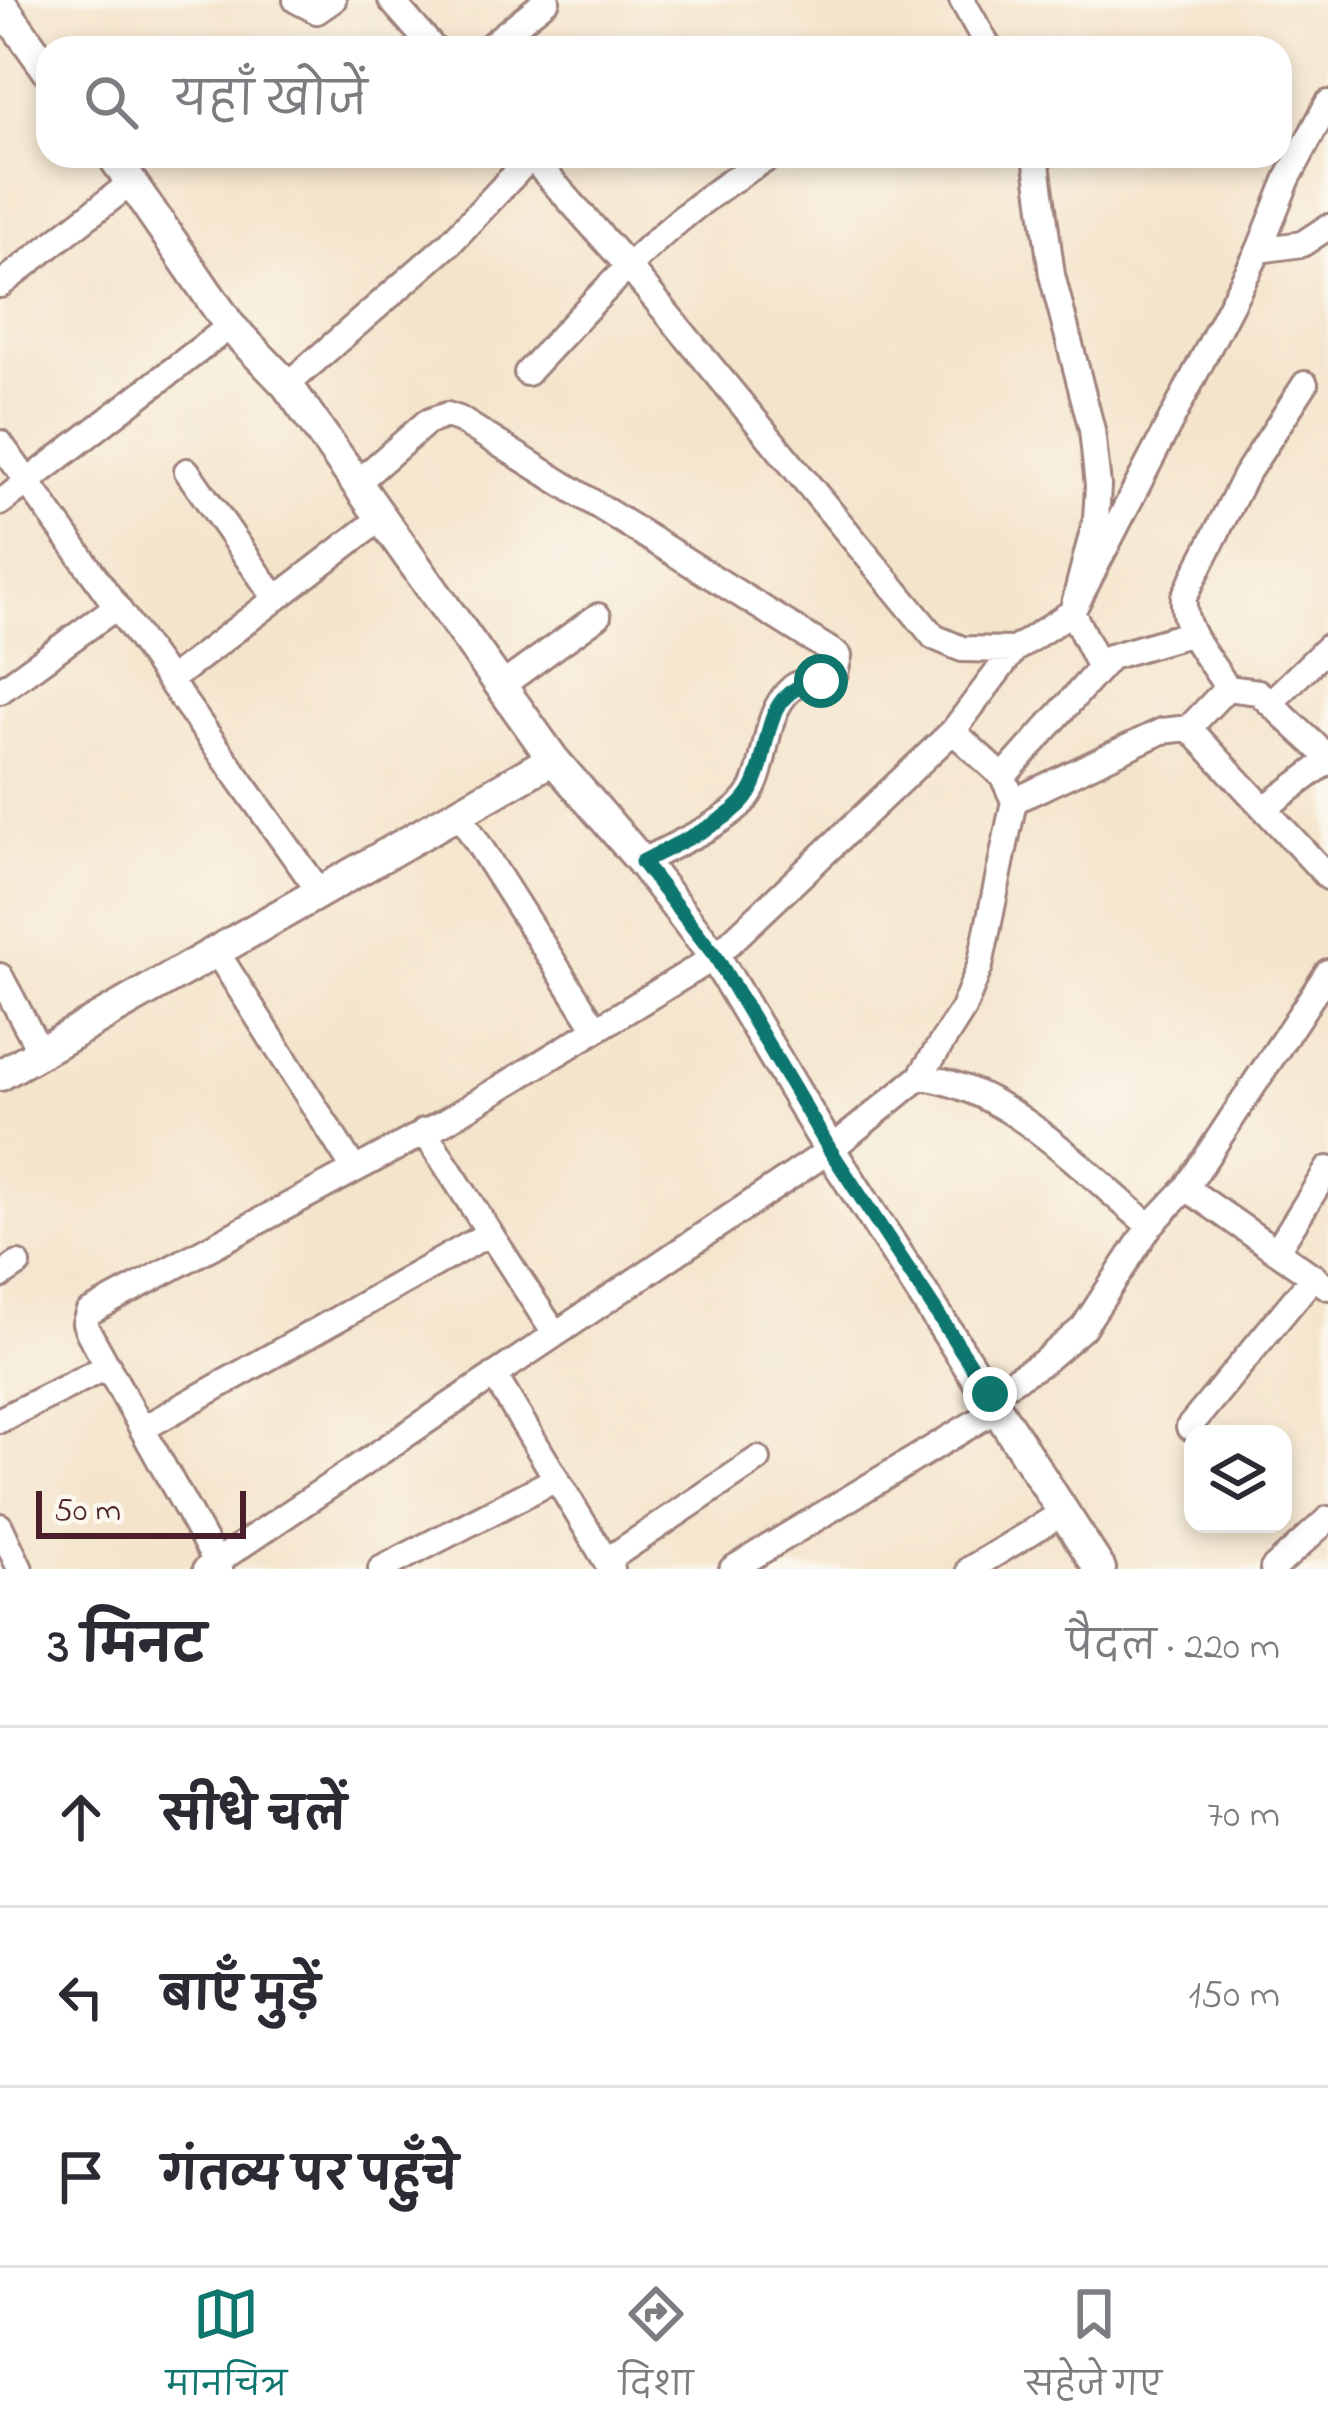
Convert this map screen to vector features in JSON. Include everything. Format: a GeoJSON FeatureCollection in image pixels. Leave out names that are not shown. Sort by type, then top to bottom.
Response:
{"type":"FeatureCollection","features":[{"type":"Feature","properties":{"kind":"street"},"geometry":{"type":"LineString","coordinates":[[296,0],[309,11],[317,11],[333,0]]}},
{"type":"Feature","properties":{"kind":"street"},"geometry":{"type":"LineString","coordinates":[[391,0],[422,36]]}},
{"type":"Feature","properties":{"kind":"street"},"geometry":{"type":"LineString","coordinates":[[502,36],[547,0]]}},
{"type":"Feature","properties":{"kind":"street"},"geometry":{"type":"LineString","coordinates":[[962,0],[982,36]]}},
{"type":"Feature","properties":{"kind":"street"},"geometry":{"type":"LineString","coordinates":[[0,3],[36,53]]}},
{"type":"Feature","properties":{"kind":"street"},"geometry":{"type":"LineString","coordinates":[[953,731],[1003,777],[1014,801],[976,979],[920,1077],[830,1150],[214,1567],[85,1323],[88,1313],[424,1131],[716,957],[953,731],[1014,650],[1072,612],[1259,250],[1288,178],[1328,104]]}},
{"type":"Feature","properties":{"kind":"street"},"geometry":{"type":"LineString","coordinates":[[122,168],[230,326],[287,385],[553,759],[716,957],[830,1150],[1100,1569]]}},
{"type":"Feature","properties":{"kind":"street"},"geometry":{"type":"LineString","coordinates":[[287,385],[450,243],[519,168]]}},
{"type":"Feature","properties":{"kind":"street"},"geometry":{"type":"LineString","coordinates":[[541,168],[627,265],[934,638],[962,649],[1014,650]]}},
{"type":"Feature","properties":{"kind":"street"},"geometry":{"type":"LineString","coordinates":[[527,373],[627,265],[679,220],[755,168]]}},
{"type":"Feature","properties":{"kind":"street"},"geometry":{"type":"LineString","coordinates":[[1038,168],[1057,301],[1092,430],[1096,519],[1072,612],[1099,666]]}},
{"type":"Feature","properties":{"kind":"street"},"geometry":{"type":"LineString","coordinates":[[0,285],[132,182]]}},
{"type":"Feature","properties":{"kind":"street"},"geometry":{"type":"LineString","coordinates":[[1259,250],[1302,244],[1328,227]]}},
{"type":"Feature","properties":{"kind":"street"},"geometry":{"type":"LineString","coordinates":[[0,503],[230,326]]}},
{"type":"Feature","properties":{"kind":"street"},"geometry":{"type":"LineString","coordinates":[[1227,688],[1192,633],[1184,615],[1184,597],[1245,476],[1305,384]]}},
{"type":"Feature","properties":{"kind":"street"},"geometry":{"type":"LineString","coordinates":[[357,483],[428,422],[447,415],[459,419],[838,656],[835,673],[796,685],[787,695],[769,729],[747,798],[642,862]]}},
{"type":"Feature","properties":{"kind":"street"},"geometry":{"type":"LineString","coordinates":[[0,443],[320,891]]}},
{"type":"Feature","properties":{"kind":"street"},"geometry":{"type":"LineString","coordinates":[[187,471],[276,598]]}},
{"type":"Feature","properties":{"kind":"street"},"geometry":{"type":"LineString","coordinates":[[170,681],[381,518]]}},
{"type":"Feature","properties":{"kind":"street"},"geometry":{"type":"LineString","coordinates":[[0,691],[116,607]]}},
{"type":"Feature","properties":{"kind":"street"},"geometry":{"type":"LineString","coordinates":[[501,686],[598,616]]}},
{"type":"Feature","properties":{"kind":"street"},"geometry":{"type":"LineString","coordinates":[[1003,777],[1099,666],[1123,653],[1192,633]]}},
{"type":"Feature","properties":{"kind":"street"},"geometry":{"type":"LineString","coordinates":[[1270,702],[1328,647]]}},
{"type":"Feature","properties":{"kind":"street"},"geometry":{"type":"LineString","coordinates":[[1227,688],[1251,690],[1270,702],[1328,759],[1265,808]]}},
{"type":"Feature","properties":{"kind":"street"},"geometry":{"type":"LineString","coordinates":[[1014,801],[1162,731],[1189,728],[1227,688]]}},
{"type":"Feature","properties":{"kind":"street"},"geometry":{"type":"LineString","coordinates":[[1189,728],[1328,877]]}},
{"type":"Feature","properties":{"kind":"street"},"geometry":{"type":"LineString","coordinates":[[0,1075],[553,759]]}},
{"type":"Feature","properties":{"kind":"street"},"geometry":{"type":"LineString","coordinates":[[458,812],[596,1029]]}},
{"type":"Feature","properties":{"kind":"street"},"geometry":{"type":"LineString","coordinates":[[216,951],[354,1169]]}},
{"type":"Feature","properties":{"kind":"street"},"geometry":{"type":"LineString","coordinates":[[732,1569],[995,1401],[1083,1328],[1150,1226],[1186,1188],[1328,972]]}},
{"type":"Feature","properties":{"kind":"street"},"geometry":{"type":"LineString","coordinates":[[0,976],[41,1053]]}},
{"type":"Feature","properties":{"kind":"street"},"geometry":{"type":"LineString","coordinates":[[920,1077],[951,1080],[997,1100],[1150,1226]]}},
{"type":"Feature","properties":{"kind":"street"},"geometry":{"type":"LineString","coordinates":[[424,1131],[555,1334]]}},
{"type":"Feature","properties":{"kind":"street"},"geometry":{"type":"LineString","coordinates":[[1277,1250],[1328,1169]]}},
{"type":"Feature","properties":{"kind":"street"},"geometry":{"type":"LineString","coordinates":[[1186,1188],[1321,1281],[1191,1425]]}},
{"type":"Feature","properties":{"kind":"street"},"geometry":{"type":"LineString","coordinates":[[142,1429],[490,1233]]}},
{"type":"Feature","properties":{"kind":"street"},"geometry":{"type":"LineString","coordinates":[[0,1420],[108,1366]]}},
{"type":"Feature","properties":{"kind":"street"},"geometry":{"type":"LineString","coordinates":[[494,1375],[608,1565],[758,1459]]}},
{"type":"Feature","properties":{"kind":"street"},"geometry":{"type":"LineString","coordinates":[[381,1569],[556,1479]]}},
{"type":"Feature","properties":{"kind":"street"},"geometry":{"type":"LineString","coordinates":[[970,1569],[1064,1512]]}},
{"type":"Feature","properties":{"kind":"street"},"geometry":{"type":"LineString","coordinates":[[1273,1569],[1328,1519]]}},
{"type":"Feature","properties":{"kind":"street"},"geometry":{"type":"LineString","coordinates":[[0,1526],[20,1569]]}},
{"type":"Feature","properties":{"kind":"route"},"geometry":{"type":"LineString","coordinates":[[821,681],[796,685],[787,695],[769,729],[747,798],[642,862],[716,957],[830,1150],[990,1394]]}}]}
